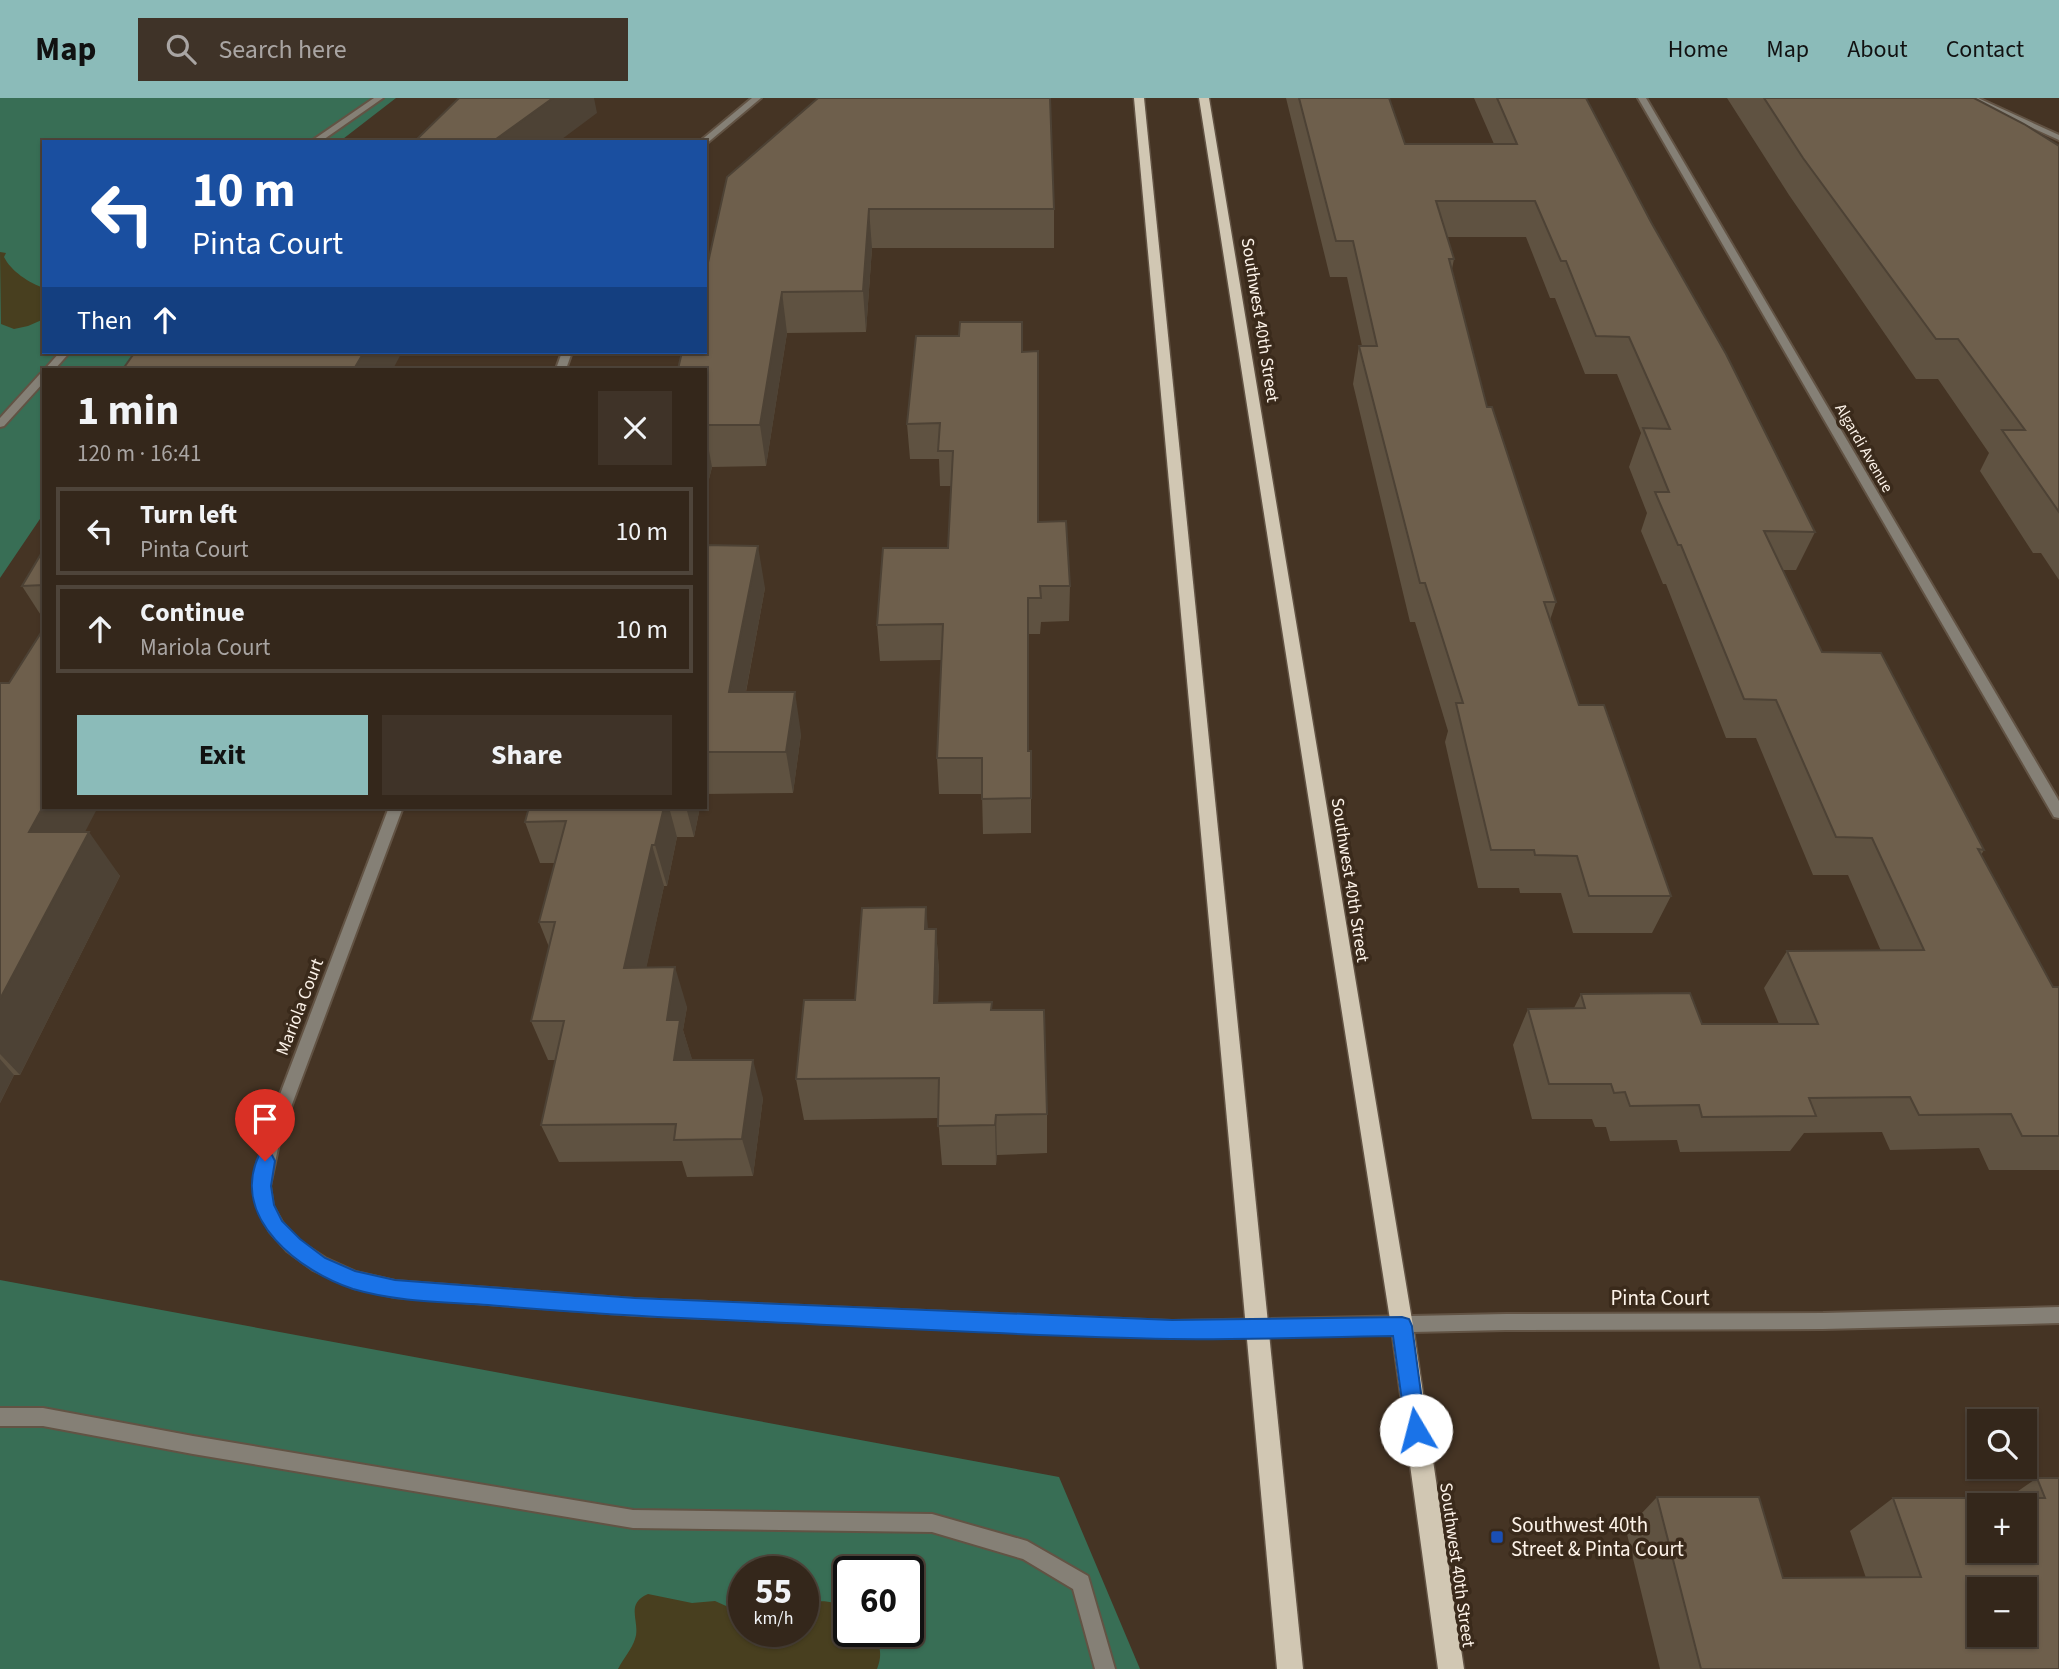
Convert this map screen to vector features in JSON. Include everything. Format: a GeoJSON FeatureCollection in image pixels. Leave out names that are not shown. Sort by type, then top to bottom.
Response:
{"type":"FeatureCollection","features":[{"type":"Feature","properties":{"kind":"main road"},"geometry":{"type":"LineString","coordinates":[[1139,98],[1206,801],[1261,1328],[1290,1669]]}},
{"type":"Feature","properties":{"kind":"main road","name":"Southwest 40th Street"},"geometry":{"type":"LineString","coordinates":[[1203,98],[1402,1326],[1451,1669]]}},
{"type":"Feature","properties":{"kind":"street"},"geometry":{"type":"LineString","coordinates":[[317,140],[379,98]]}},
{"type":"Feature","properties":{"kind":"street"},"geometry":{"type":"LineString","coordinates":[[705,140],[757,98]]}},
{"type":"Feature","properties":{"kind":"street","name":"Algardi Avenue"},"geometry":{"type":"LineString","coordinates":[[1642,98],[2059,813]]}},
{"type":"Feature","properties":{"kind":"street"},"geometry":{"type":"LineString","coordinates":[[1971,98],[2059,138]]}},
{"type":"Feature","properties":{"kind":"street"},"geometry":{"type":"LineString","coordinates":[[51,368],[63,354]]}},
{"type":"Feature","properties":{"kind":"street"},"geometry":{"type":"LineString","coordinates":[[0,424],[42,378]]}},
{"type":"Feature","properties":{"kind":"street","name":"Mariola Court"},"geometry":{"type":"LineString","coordinates":[[395,809],[265,1161],[262,1186],[265,1207],[276,1227],[293,1246],[319,1264],[354,1280],[395,1289],[530,1300],[1172,1329],[1261,1328]]}},
{"type":"Feature","properties":{"kind":"street","name":"Pinta Court"},"geometry":{"type":"LineString","coordinates":[[1261,1328],[2059,1315]]}},
{"type":"Feature","properties":{"kind":"street"},"geometry":{"type":"LineString","coordinates":[[0,1417],[43,1417],[192,1446],[633,1518],[932,1523],[1027,1551],[1081,1583],[1105,1669]]}},
{"type":"Feature","properties":{"kind":"green space"},"geometry":{"type":"Polygon","coordinates":[[[0,98],[396,98],[342,140],[42,140],[42,354],[153,354],[143,368],[42,368],[42,516],[0,578],[0,98]]]}},
{"type":"Feature","properties":{"kind":"green space"},"geometry":{"type":"Polygon","coordinates":[[[0,1280],[1059,1477],[1140,1669],[0,1669],[0,1280]]]}},
{"type":"Feature","properties":{"kind":"sand"},"geometry":{"type":"Polygon","coordinates":[[[0,252],[6,253],[4,257],[16,272],[42,287],[42,320],[14,329],[1,324],[0,252]]]}},
{"type":"Feature","properties":{"kind":"sand"},"geometry":{"type":"Polygon","coordinates":[[[648,1594],[692,1603],[715,1601],[728,1607],[728,1647],[819,1647],[819,1601],[833,1603],[833,1647],[879,1647],[879,1664],[877,1669],[618,1669],[635,1639],[635,1608],[641,1598],[648,1594]]]}},
{"type":"Feature","properties":{"kind":"building"},"geometry":{"type":"Polygon","coordinates":[[[459,98],[553,98],[495,140],[416,140],[459,98]]]}},
{"type":"Feature","properties":{"kind":"building"},"geometry":{"type":"Polygon","coordinates":[[[818,98],[1050,98],[1054,209],[869,209],[863,291],[782,292],[760,425],[707,425],[707,368],[678,368],[682,354],[707,354],[707,267],[727,177],[818,98]]]}},
{"type":"Feature","properties":{"kind":"building"},"geometry":{"type":"Polygon","coordinates":[[[1299,98],[1389,98],[1405,144],[1517,144],[1497,98],[1586,98],[1651,222],[1726,354],[1815,532],[1764,531],[1822,652],[1881,653],[1984,850],[1978,849],[2053,987],[2059,987],[2059,1136],[2022,1136],[2011,1114],[1919,1115],[1910,1097],[1809,1098],[1816,1116],[1702,1117],[1699,1105],[1630,1106],[1625,1092],[1614,1093],[1611,1084],[1549,1084],[1528,1009],[1585,1008],[1581,994],[1690,993],[1702,1024],[1818,1024],[1787,951],[1924,950],[1872,838],[1836,837],[1776,700],[1744,699],[1681,545],[1678,545],[1655,492],[1669,492],[1643,428],[1670,429],[1629,337],[1596,336],[1566,261],[1561,261],[1535,201],[1436,201],[1454,259],[1449,259],[1487,407],[1492,407],[1556,602],[1544,602],[1579,705],[1604,705],[1671,896],[1589,896],[1577,856],[1535,855],[1534,850],[1491,850],[1456,703],[1463,703],[1425,583],[1420,583],[1359,346],[1377,346],[1353,241],[1336,241],[1299,98]]]}},
{"type":"Feature","properties":{"kind":"building"},"geometry":{"type":"Polygon","coordinates":[[[1764,98],[1974,98],[2059,146],[2059,512],[2002,430],[2025,430],[1958,339],[1936,339],[1803,158],[1764,98]]]}},
{"type":"Feature","properties":{"kind":"building"},"geometry":{"type":"Polygon","coordinates":[[[960,322],[1022,322],[1022,352],[1038,351],[1038,522],[1066,521],[1070,586],[1040,586],[1041,598],[1028,598],[1028,751],[1031,751],[1031,798],[982,799],[982,758],[937,758],[943,624],[877,625],[883,548],[948,548],[953,451],[938,451],[940,423],[907,424],[916,336],[959,336],[960,322]]]}},
{"type":"Feature","properties":{"kind":"building"},"geometry":{"type":"Polygon","coordinates":[[[134,354],[363,354],[355,368],[124,368],[134,354]]]}},
{"type":"Feature","properties":{"kind":"building"},"geometry":{"type":"Polygon","coordinates":[[[707,545],[758,546],[729,692],[795,692],[786,752],[707,752],[707,545]]]}},
{"type":"Feature","properties":{"kind":"building"},"geometry":{"type":"Polygon","coordinates":[[[42,552],[42,585],[22,586],[42,552]]]}},
{"type":"Feature","properties":{"kind":"building"},"geometry":{"type":"Polygon","coordinates":[[[42,631],[42,809],[29,832],[89,832],[0,999],[0,683],[9,683],[42,631]]]}},
{"type":"Feature","properties":{"kind":"building"},"geometry":{"type":"Polygon","coordinates":[[[528,809],[664,809],[655,845],[652,845],[624,968],[675,967],[667,1020],[680,1020],[674,1060],[753,1060],[742,1139],[674,1140],[676,1124],[541,1125],[564,1021],[531,1021],[555,922],[539,922],[566,821],[525,822],[528,809]]]}},
{"type":"Feature","properties":{"kind":"building"},"geometry":{"type":"Polygon","coordinates":[[[926,907],[925,929],[936,929],[934,1003],[992,1002],[991,1010],[1044,1010],[1047,1114],[996,1115],[995,1125],[938,1126],[939,1078],[796,1079],[804,1000],[855,1000],[862,908],[926,907]]]}},
{"type":"Feature","properties":{"kind":"building"},"geometry":{"type":"Polygon","coordinates":[[[2037,1478],[2059,1478],[2059,1669],[1701,1669],[1657,1497],[1759,1497],[1783,1578],[1921,1577],[1893,1498],[1967,1498],[1967,1563],[2037,1563],[2037,1498],[2045,1498],[2037,1478]]]}},
{"type":"Feature","properties":{"kind":"place","name":"Southwest 40th Street & Pinta Court"},"geometry":{"type":"Point","coordinates":[1497,1537]}},
{"type":"Feature","properties":{"kind":"route"},"geometry":{"type":"LineString","coordinates":[[265,1161],[262,1186],[265,1207],[276,1227],[293,1246],[319,1264],[354,1280],[395,1289],[635,1307],[1172,1329],[1402,1326],[1416,1430]]}}]}
